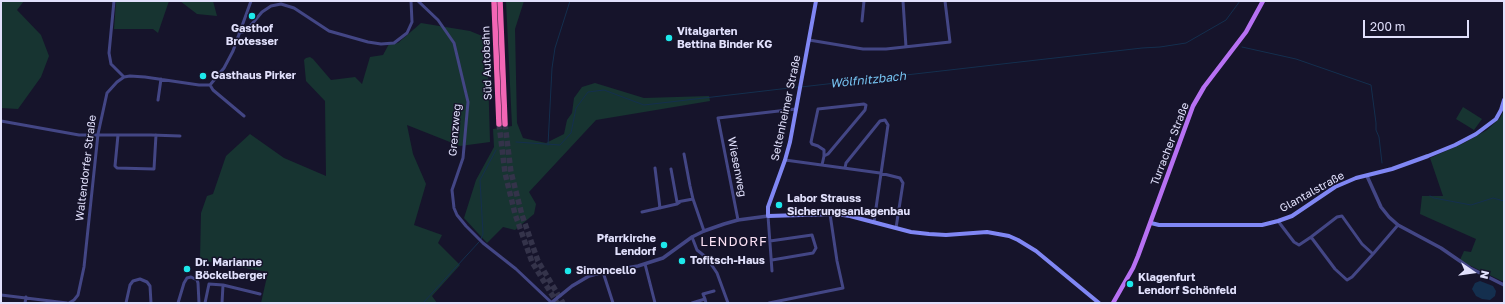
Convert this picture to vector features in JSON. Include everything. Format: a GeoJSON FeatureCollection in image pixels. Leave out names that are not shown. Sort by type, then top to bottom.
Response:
{"type":"FeatureCollection","features":[{"type":"Feature","properties":{"kind":"highway","name":"Süd Autobahn"},"geometry":{"type":"LineString","coordinates":[[494,1],[499,124]]}},
{"type":"Feature","properties":{"kind":"highway","name":"Süd Autobahn"},"geometry":{"type":"LineString","coordinates":[[500,1],[505,124]]}},
{"type":"Feature","properties":{"kind":"main road","name":"Seltenheimer Straße"},"geometry":{"type":"LineString","coordinates":[[768,216],[768,207],[785,160],[800,92],[816,1]]}},
{"type":"Feature","properties":{"kind":"main road","name":"Turracher Straße"},"geometry":{"type":"LineString","coordinates":[[1113,303],[1133,268],[1151,223],[1193,106],[1204,86],[1246,32],[1263,1]]}},
{"type":"Feature","properties":{"kind":"main road","name":"Glantalstraße"},"geometry":{"type":"LineString","coordinates":[[1151,223],[1159,225],[1262,225],[1278,221],[1292,216],[1335,187],[1356,178],[1392,169],[1428,156],[1476,134],[1496,119],[1504,100]]}},
{"type":"Feature","properties":{"kind":"main road"},"geometry":{"type":"LineString","coordinates":[[768,216],[830,214],[850,216],[896,228],[929,234],[946,235],[987,232],[1009,236],[1036,251],[1099,303]]}},
{"type":"Feature","properties":{"kind":"street"},"geometry":{"type":"LineString","coordinates":[[114,1],[109,53],[111,64],[124,77],[145,77],[199,85],[210,85]]}},
{"type":"Feature","properties":{"kind":"street"},"geometry":{"type":"LineString","coordinates":[[210,85],[224,68],[233,51],[251,1]]}},
{"type":"Feature","properties":{"kind":"street"},"geometry":{"type":"LineString","coordinates":[[239,33],[246,31],[262,12],[271,6],[281,4],[294,8],[329,31],[368,42],[381,44],[394,43],[407,33],[412,22],[411,1]]}},
{"type":"Feature","properties":{"kind":"street","name":"Grenzweg"},"geometry":{"type":"LineString","coordinates":[[418,1],[438,20],[454,43],[468,102],[463,158],[453,184],[452,199],[457,215],[483,243],[516,269],[551,303]]}},
{"type":"Feature","properties":{"kind":"street"},"geometry":{"type":"LineString","coordinates":[[862,21],[864,1]]}},
{"type":"Feature","properties":{"kind":"street"},"geometry":{"type":"LineString","coordinates":[[903,1],[906,47]]}},
{"type":"Feature","properties":{"kind":"street"},"geometry":{"type":"LineString","coordinates":[[809,40],[863,49],[906,47],[950,42],[945,1]]}},
{"type":"Feature","properties":{"kind":"street","name":"Waltendorfer Straße"},"geometry":{"type":"LineString","coordinates":[[1,295],[68,303],[74,300],[78,295],[84,267],[98,134],[107,93],[124,77]]}},
{"type":"Feature","properties":{"kind":"street"},"geometry":{"type":"LineString","coordinates":[[158,100],[162,79]]}},
{"type":"Feature","properties":{"kind":"street"},"geometry":{"type":"LineString","coordinates":[[210,85],[213,90],[244,116]]}},
{"type":"Feature","properties":{"kind":"street"},"geometry":{"type":"LineString","coordinates":[[822,165],[824,150],[811,142],[818,109],[866,105],[866,110],[828,154],[824,156]]}},
{"type":"Feature","properties":{"kind":"street","name":"Wiesenweg"},"geometry":{"type":"LineString","coordinates":[[738,220],[718,118],[796,110]]}},
{"type":"Feature","properties":{"kind":"street"},"geometry":{"type":"LineString","coordinates":[[845,168],[846,163],[880,121],[885,120],[888,125],[874,222]]}},
{"type":"Feature","properties":{"kind":"street"},"geometry":{"type":"LineString","coordinates":[[1,121],[80,135],[180,136]]}},
{"type":"Feature","properties":{"kind":"street"},"geometry":{"type":"LineString","coordinates":[[118,135],[115,166],[117,168],[154,169],[156,135]]}},
{"type":"Feature","properties":{"kind":"street"},"geometry":{"type":"LineString","coordinates":[[684,154],[693,199],[704,231]]}},
{"type":"Feature","properties":{"kind":"street"},"geometry":{"type":"LineString","coordinates":[[785,160],[880,173],[900,178],[902,180],[896,228]]}},
{"type":"Feature","properties":{"kind":"street"},"geometry":{"type":"LineString","coordinates":[[656,168],[660,208]]}},
{"type":"Feature","properties":{"kind":"street"},"geometry":{"type":"LineString","coordinates":[[671,169],[677,202],[693,199]]}},
{"type":"Feature","properties":{"kind":"street"},"geometry":{"type":"LineString","coordinates":[[1367,176],[1381,207],[1398,225],[1441,248],[1470,268],[1504,285]]}},
{"type":"Feature","properties":{"kind":"street"},"geometry":{"type":"LineString","coordinates":[[642,212],[677,204],[681,201]]}},
{"type":"Feature","properties":{"kind":"street"},"geometry":{"type":"LineString","coordinates":[[769,303],[844,288],[837,261],[830,214]]}},
{"type":"Feature","properties":{"kind":"street"},"geometry":{"type":"LineString","coordinates":[[551,303],[572,286],[589,276],[645,264],[663,258],[692,237],[704,231],[738,220],[768,216],[772,270]]}},
{"type":"Feature","properties":{"kind":"street"},"geometry":{"type":"LineString","coordinates":[[1278,221],[1297,244],[1302,244],[1337,217],[1342,216],[1362,244],[1373,254]]}},
{"type":"Feature","properties":{"kind":"street"},"geometry":{"type":"LineString","coordinates":[[1311,237],[1335,269],[1347,280],[1352,277],[1398,225]]}},
{"type":"Feature","properties":{"kind":"street"},"geometry":{"type":"LineString","coordinates":[[770,241],[812,235],[816,248],[813,253],[772,260]]}},
{"type":"Feature","properties":{"kind":"street"},"geometry":{"type":"LineString","coordinates":[[692,237],[697,250],[707,258],[717,273],[728,303]]}},
{"type":"Feature","properties":{"kind":"street"},"geometry":{"type":"LineString","coordinates":[[645,264],[655,303]]}},
{"type":"Feature","properties":{"kind":"street"},"geometry":{"type":"LineString","coordinates":[[603,272],[613,303]]}},
{"type":"Feature","properties":{"kind":"street"},"geometry":{"type":"LineString","coordinates":[[178,303],[184,283],[187,278],[191,276],[197,280],[200,294],[199,303]]}},
{"type":"Feature","properties":{"kind":"street"},"geometry":{"type":"LineString","coordinates":[[126,303],[130,285],[133,281],[140,279],[147,282],[150,286],[151,303]]}},
{"type":"Feature","properties":{"kind":"street"},"geometry":{"type":"LineString","coordinates":[[205,303],[209,284],[260,294]]}},
{"type":"Feature","properties":{"kind":"street"},"geometry":{"type":"LineString","coordinates":[[222,303],[223,286]]}},
{"type":"Feature","properties":{"kind":"street"},"geometry":{"type":"LineString","coordinates":[[692,303],[705,301],[703,294],[714,291]]}},
{"type":"Feature","properties":{"kind":"street"},"geometry":{"type":"LineString","coordinates":[[25,303],[26,297]]}},
{"type":"Feature","properties":{"kind":"green space"},"geometry":{"type":"Polygon","coordinates":[[[1,1],[24,1],[17,10],[41,35],[49,56],[41,77],[18,109],[1,108],[1,1]]]}},
{"type":"Feature","properties":{"kind":"green space"},"geometry":{"type":"Polygon","coordinates":[[[116,1],[169,1],[158,33],[153,29],[114,29],[116,1]]]}},
{"type":"Feature","properties":{"kind":"green space"},"geometry":{"type":"Polygon","coordinates":[[[180,1],[213,1],[217,16],[197,14],[180,1]]]}},
{"type":"Feature","properties":{"kind":"green space"},"geometry":{"type":"Polygon","coordinates":[[[506,1],[524,1],[515,29],[517,123],[523,138],[546,143],[564,134],[567,120],[572,113],[574,98],[582,87],[595,83],[644,98],[709,96],[710,101],[596,120],[529,192],[536,204],[534,214],[515,230],[503,227],[487,243],[464,218],[476,180],[494,147],[493,129],[512,126],[506,1]]]}},
{"type":"Feature","properties":{"kind":"green space"},"geometry":{"type":"Polygon","coordinates":[[[421,23],[470,31],[487,38],[490,142],[460,146],[407,125],[413,154],[426,184],[414,225],[442,235],[438,243],[460,265],[432,296],[437,303],[261,303],[268,272],[200,260],[201,213],[207,196],[213,194],[226,156],[250,134],[284,158],[326,176],[325,101],[306,81],[304,60],[310,57],[313,59],[331,80],[355,77],[362,84],[370,57],[383,55],[389,44],[398,43],[421,23]]]}},
{"type":"Feature","properties":{"kind":"green space"},"geometry":{"type":"Polygon","coordinates":[[[1463,107],[1482,119],[1474,130],[1456,119],[1463,107]]]}},
{"type":"Feature","properties":{"kind":"green space"},"geometry":{"type":"Polygon","coordinates":[[[1504,110],[1504,280],[1502,281],[1460,260],[1464,251],[1471,252],[1476,239],[1420,214],[1422,196],[1443,196],[1430,158],[1464,143],[1487,130],[1500,118],[1504,110]]]}},
{"type":"Feature","properties":{"kind":"water"},"geometry":{"type":"Polygon","coordinates":[[[1480,281],[1493,286],[1496,291],[1495,296],[1490,300],[1482,299],[1476,296],[1472,289],[1475,283],[1480,281]]]}},
{"type":"Feature","properties":{"kind":"waterway"},"geometry":{"type":"LineString","coordinates":[[548,145],[552,68],[555,48],[570,1]]}},
{"type":"Feature","properties":{"kind":"waterway","name":"Wölfnitzbach"},"geometry":{"type":"LineString","coordinates":[[801,87],[1186,43],[1226,20],[1240,1]]}},
{"type":"Feature","properties":{"kind":"waterway"},"geometry":{"type":"LineString","coordinates":[[1242,47],[1296,59],[1371,85],[1376,130],[1379,137],[1382,163]]}},
{"type":"Feature","properties":{"kind":"waterway","name":"Wölfnitzbach"},"geometry":{"type":"LineString","coordinates":[[516,142],[560,145],[571,133],[576,108],[588,92],[604,90],[644,105],[798,87]]}},
{"type":"Feature","properties":{"kind":"waterway","name":"Wölfnitzbach"},"geometry":{"type":"LineString","coordinates":[[481,239],[483,234],[480,180],[496,150]]}},
{"type":"Feature","properties":{"kind":"waterway"},"geometry":{"type":"LineString","coordinates":[[1430,196],[1471,205],[1493,198],[1504,201]]}},
{"type":"Feature","properties":{"kind":"waterway","name":"Wölfnitzbach"},"geometry":{"type":"LineString","coordinates":[[423,303],[479,242]]}},
{"type":"Feature","properties":{"kind":"tunnel"},"geometry":{"type":"LineString","coordinates":[[499,124],[505,173],[515,214],[532,262],[557,303]]}},
{"type":"Feature","properties":{"kind":"tunnel"},"geometry":{"type":"LineString","coordinates":[[505,124],[511,172],[522,215],[538,261],[563,303]]}},
{"type":"Feature","properties":{"kind":"place","name":"Gasthof Brotesser"},"geometry":{"type":"Point","coordinates":[252,16]}},
{"type":"Feature","properties":{"kind":"place","name":"Vitalgarten Bettina Binder KG"},"geometry":{"type":"Point","coordinates":[669,38]}},
{"type":"Feature","properties":{"kind":"place","name":"Gasthaus Pirker"},"geometry":{"type":"Point","coordinates":[203,76]}},
{"type":"Feature","properties":{"kind":"place","name":"Labor Strauss Sicherungsanlagenbau"},"geometry":{"type":"Point","coordinates":[779,205]}},
{"type":"Feature","properties":{"kind":"place","name":"Pfarrkirche Lendorf"},"geometry":{"type":"Point","coordinates":[664,245]}},
{"type":"Feature","properties":{"kind":"place","name":"Tofitsch-Haus"},"geometry":{"type":"Point","coordinates":[682,261]}},
{"type":"Feature","properties":{"kind":"place","name":"Dr. Marianne Böckelberger"},"geometry":{"type":"Point","coordinates":[187,269]}},
{"type":"Feature","properties":{"kind":"place","name":"Simoncello"},"geometry":{"type":"Point","coordinates":[568,271]}},
{"type":"Feature","properties":{"kind":"place","name":"Klagenfurt Lendorf Schönfeld"},"geometry":{"type":"Point","coordinates":[1130,284]}},
{"type":"Feature","properties":{"kind":"district","name":"LENDORF"},"geometry":{"type":"Point","coordinates":[734,242]}}]}
